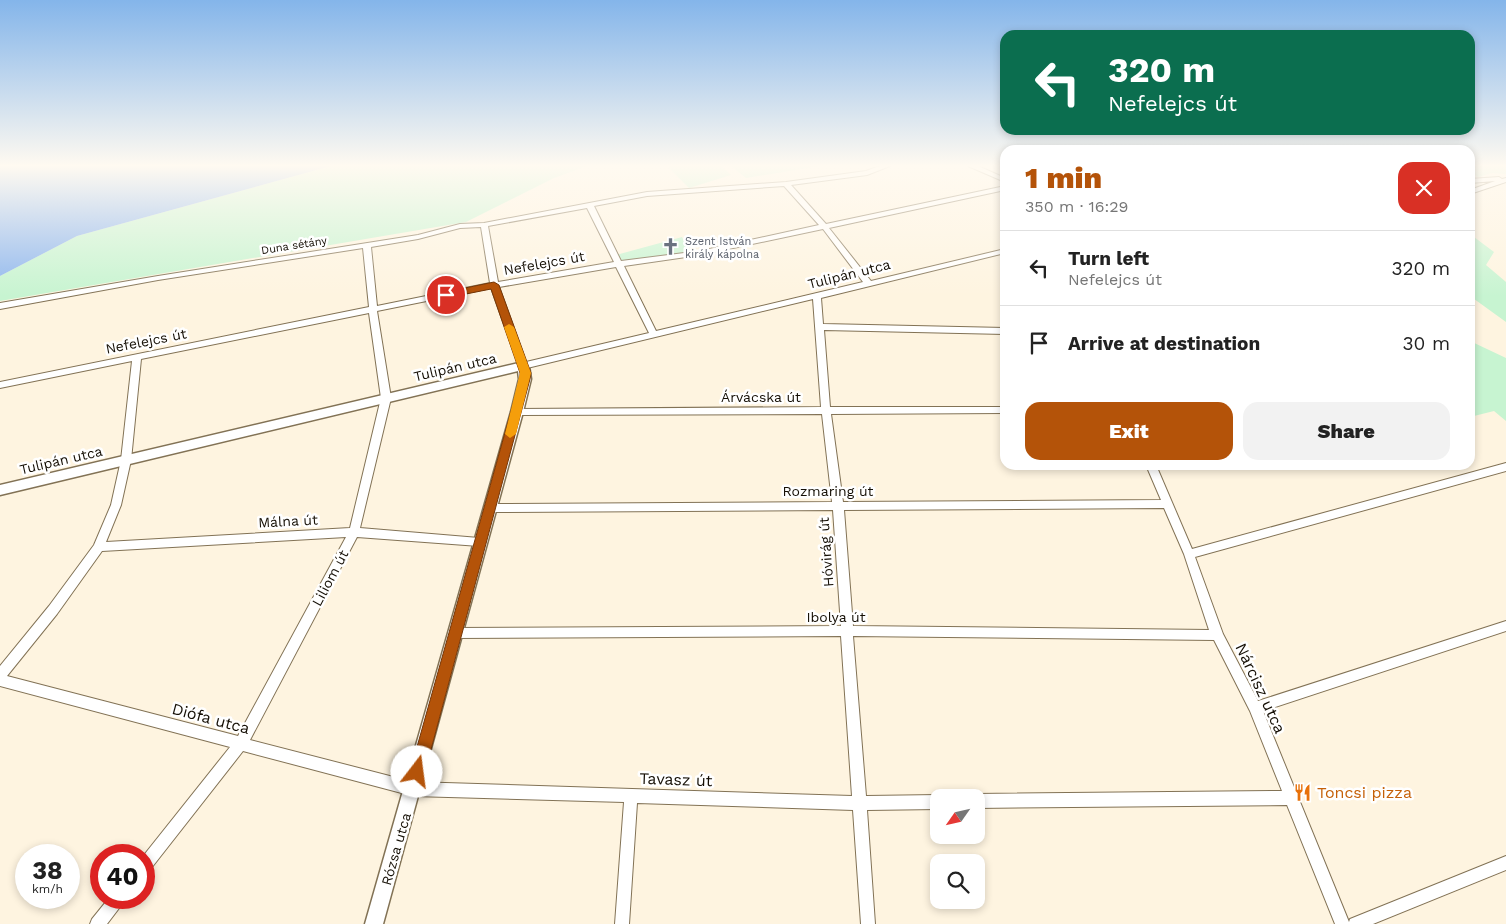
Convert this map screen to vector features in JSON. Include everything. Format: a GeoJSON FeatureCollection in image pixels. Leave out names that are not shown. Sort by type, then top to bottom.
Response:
{"type":"FeatureCollection","features":[{"type":"Feature","properties":{"kind":"street","name":"Duna sétány"},"geometry":{"type":"LineString","coordinates":[[0,306],[418,237],[460,226],[484,224],[572,209]]}},
{"type":"Feature","properties":{"kind":"street"},"geometry":{"type":"LineString","coordinates":[[592,209],[654,335]]}},
{"type":"Feature","properties":{"kind":"street"},"geometry":{"type":"LineString","coordinates":[[809,209],[826,227],[869,284]]}},
{"type":"Feature","properties":{"kind":"street","name":"Nefelejcs út"},"geometry":{"type":"LineString","coordinates":[[0,385],[494,285],[618,264],[700,253],[908,209]]}},
{"type":"Feature","properties":{"kind":"street","name":"Rózsa utca"},"geometry":{"type":"LineString","coordinates":[[374,924],[413,789],[488,508],[525,379],[523,366],[494,285],[484,224]]}},
{"type":"Feature","properties":{"kind":"street","name":"Liliom út"},"geometry":{"type":"LineString","coordinates":[[155,852],[242,743],[354,532],[386,398],[373,310],[367,245]]}},
{"type":"Feature","properties":{"kind":"street","name":"Tulipán utca"},"geometry":{"type":"LineString","coordinates":[[0,490],[1000,253]]}},
{"type":"Feature","properties":{"kind":"street","name":"Hóvirág út"},"geometry":{"type":"LineString","coordinates":[[817,298],[826,411],[838,505],[868,924]]}},
{"type":"Feature","properties":{"kind":"street"},"geometry":{"type":"LineString","coordinates":[[820,327],[1000,332]]}},
{"type":"Feature","properties":{"kind":"street"},"geometry":{"type":"LineString","coordinates":[[0,675],[53,610],[99,547],[116,505],[126,460],[137,356]]}},
{"type":"Feature","properties":{"kind":"street","name":"Árvácska út"},"geometry":{"type":"LineString","coordinates":[[517,412],[1000,410]]}},
{"type":"Feature","properties":{"kind":"street"},"geometry":{"type":"LineString","coordinates":[[1189,554],[1506,467]]}},
{"type":"Feature","properties":{"kind":"street","name":"Nárcisz utca"},"geometry":{"type":"LineString","coordinates":[[1153,470],[1189,554],[1217,635],[1256,708],[1342,924]]}},
{"type":"Feature","properties":{"kind":"street","name":"Rozmaring út"},"geometry":{"type":"LineString","coordinates":[[488,508],[1169,504]]}},
{"type":"Feature","properties":{"kind":"street","name":"Málna út"},"geometry":{"type":"LineString","coordinates":[[99,547],[354,532],[479,542]]}},
{"type":"Feature","properties":{"kind":"street"},"geometry":{"type":"LineString","coordinates":[[1256,708],[1506,626]]}},
{"type":"Feature","properties":{"kind":"street","name":"Ibolya út"},"geometry":{"type":"LineString","coordinates":[[454,633],[846,631],[1217,635]]}},
{"type":"Feature","properties":{"kind":"street","name":"Diófa utca"},"geometry":{"type":"LineString","coordinates":[[0,680],[413,789]]}},
{"type":"Feature","properties":{"kind":"street","name":"Tavasz út"},"geometry":{"type":"LineString","coordinates":[[413,789],[859,802],[930,802]]}},
{"type":"Feature","properties":{"kind":"street"},"geometry":{"type":"LineString","coordinates":[[622,924],[631,795]]}},
{"type":"Feature","properties":{"kind":"street"},"geometry":{"type":"LineString","coordinates":[[985,801],[1291,798]]}},
{"type":"Feature","properties":{"kind":"street"},"geometry":{"type":"LineString","coordinates":[[1355,924],[1506,863]]}},
{"type":"Feature","properties":{"kind":"street"},"geometry":{"type":"LineString","coordinates":[[97,924],[109,909]]}},
{"type":"Feature","properties":{"kind":"green space"},"geometry":{"type":"Polygon","coordinates":[[[175,209],[492,209],[466,222],[0,301],[0,276],[77,236],[175,209]]]}},
{"type":"Feature","properties":{"kind":"green space"},"geometry":{"type":"Polygon","coordinates":[[[682,237],[689,252],[619,263],[616,255],[682,237]]]}},
{"type":"Feature","properties":{"kind":"green space"},"geometry":{"type":"Polygon","coordinates":[[[1475,238],[1494,252],[1486,265],[1506,282],[1506,322],[1475,300],[1475,238]]]}},
{"type":"Feature","properties":{"kind":"green space"},"geometry":{"type":"Polygon","coordinates":[[[1475,343],[1506,358],[1506,421],[1494,411],[1475,416],[1475,343]]]}},
{"type":"Feature","properties":{"kind":"water"},"geometry":{"type":"Polygon","coordinates":[[[0,209],[175,209],[77,236],[0,276],[0,209]]]}},
{"type":"Feature","properties":{"kind":"slow traffic"},"geometry":{"type":"LineString","coordinates":[[509,327],[526,373],[510,434]]}},
{"type":"Feature","properties":{"kind":"place","name":"Szent István király kápolna"},"geometry":{"type":"Point","coordinates":[671,247]}},
{"type":"Feature","properties":{"kind":"place","name":"Toncsi pizza"},"geometry":{"type":"Point","coordinates":[1303,792]}},
{"type":"Feature","properties":{"kind":"route"},"geometry":{"type":"LineString","coordinates":[[417,772],[488,508],[517,412],[526,373],[494,285],[446,295]]}}]}
